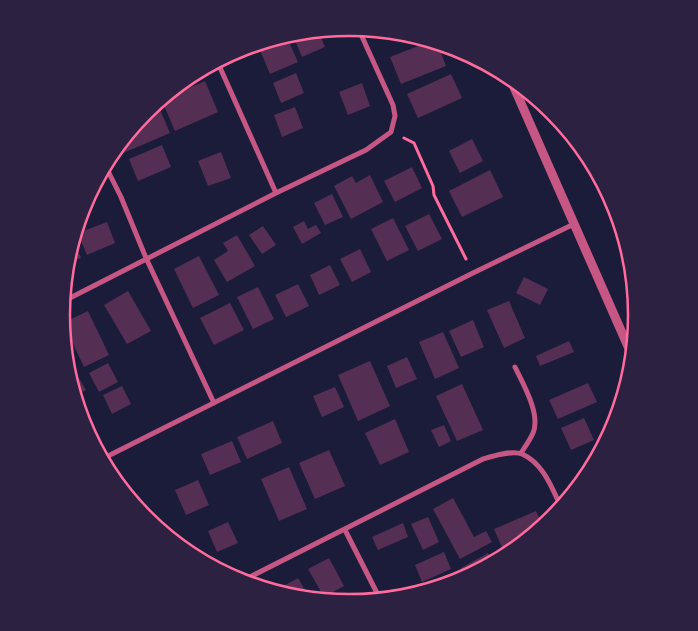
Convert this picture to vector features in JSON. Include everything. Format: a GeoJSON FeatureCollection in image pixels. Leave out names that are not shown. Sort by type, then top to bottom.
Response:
{"type":"FeatureCollection","features":[{"type":"Feature","properties":{"kind":"street"},"geometry":{"type":"LineString","coordinates":[[70,298],[276,193],[366,150],[391,132],[395,116],[393,105],[362,37]]}},
{"type":"Feature","properties":{"kind":"street"},"geometry":{"type":"LineString","coordinates":[[220,68],[276,193]]}},
{"type":"Feature","properties":{"kind":"street"},"geometry":{"type":"LineString","coordinates":[[516,92],[627,345]]}},
{"type":"Feature","properties":{"kind":"street"},"geometry":{"type":"LineString","coordinates":[[109,173],[146,258],[214,403]]}},
{"type":"Feature","properties":{"kind":"street"},"geometry":{"type":"LineString","coordinates":[[108,456],[574,224]]}},
{"type":"Feature","properties":{"kind":"street"},"geometry":{"type":"LineString","coordinates":[[515,367],[534,414],[534,432],[521,453]]}},
{"type":"Feature","properties":{"kind":"street"},"geometry":{"type":"LineString","coordinates":[[251,577],[483,460],[500,454],[521,453],[536,463],[546,476],[558,501]]}},
{"type":"Feature","properties":{"kind":"street"},"geometry":{"type":"LineString","coordinates":[[345,530],[376,593]]}},
{"type":"Feature","properties":{"kind":"path"},"geometry":{"type":"LineString","coordinates":[[391,132],[414,143],[433,186],[434,195],[473,273]]}},
{"type":"Feature","properties":{"kind":"building"},"geometry":{"type":"Polygon","coordinates":[[[321,38],[325,47],[302,57],[296,42],[321,38]]]}},
{"type":"Feature","properties":{"kind":"building"},"geometry":{"type":"Polygon","coordinates":[[[289,43],[298,62],[270,74],[260,51],[289,43]]]}},
{"type":"Feature","properties":{"kind":"building"},"geometry":{"type":"Polygon","coordinates":[[[419,46],[441,52],[446,66],[401,84],[390,57],[419,46]]]}},
{"type":"Feature","properties":{"kind":"building"},"geometry":{"type":"Polygon","coordinates":[[[296,73],[304,93],[281,103],[273,83],[296,73]]]}},
{"type":"Feature","properties":{"kind":"building"},"geometry":{"type":"Polygon","coordinates":[[[451,74],[462,98],[418,118],[407,94],[451,74]]]}},
{"type":"Feature","properties":{"kind":"building"},"geometry":{"type":"Polygon","coordinates":[[[205,81],[218,112],[175,131],[164,107],[185,90],[205,81]]]}},
{"type":"Feature","properties":{"kind":"building"},"geometry":{"type":"Polygon","coordinates":[[[362,83],[370,106],[348,115],[339,92],[362,83]]]}},
{"type":"Feature","properties":{"kind":"building"},"geometry":{"type":"Polygon","coordinates":[[[295,107],[303,128],[282,137],[274,115],[295,107]]]}},
{"type":"Feature","properties":{"kind":"building"},"geometry":{"type":"Polygon","coordinates":[[[160,110],[170,133],[121,154],[139,131],[160,110]]]}},
{"type":"Feature","properties":{"kind":"building"},"geometry":{"type":"Polygon","coordinates":[[[472,139],[483,161],[460,173],[449,151],[472,139]]]}},
{"type":"Feature","properties":{"kind":"building"},"geometry":{"type":"Polygon","coordinates":[[[162,145],[171,167],[138,181],[129,159],[162,145]]]}},
{"type":"Feature","properties":{"kind":"building"},"geometry":{"type":"Polygon","coordinates":[[[221,152],[231,178],[208,186],[198,161],[221,152]]]}},
{"type":"Feature","properties":{"kind":"building"},"geometry":{"type":"Polygon","coordinates":[[[412,167],[422,188],[395,202],[384,181],[412,167]]]}},
{"type":"Feature","properties":{"kind":"building"},"geometry":{"type":"Polygon","coordinates":[[[490,170],[503,197],[462,217],[449,191],[490,170]]]}},
{"type":"Feature","properties":{"kind":"building"},"geometry":{"type":"Polygon","coordinates":[[[370,175],[383,202],[351,219],[334,186],[352,176],[356,183],[370,175]]]}},
{"type":"Feature","properties":{"kind":"building"},"geometry":{"type":"Polygon","coordinates":[[[332,194],[343,217],[325,225],[314,203],[332,194]]]}},
{"type":"Feature","properties":{"kind":"building"},"geometry":{"type":"Polygon","coordinates":[[[429,214],[442,239],[418,251],[405,226],[429,214]]]}},
{"type":"Feature","properties":{"kind":"building"},"geometry":{"type":"Polygon","coordinates":[[[393,218],[409,250],[387,261],[371,229],[393,218]]]}},
{"type":"Feature","properties":{"kind":"building"},"geometry":{"type":"Polygon","coordinates":[[[304,221],[308,229],[316,225],[321,233],[302,244],[293,227],[304,221]]]}},
{"type":"Feature","properties":{"kind":"building"},"geometry":{"type":"Polygon","coordinates":[[[107,222],[115,243],[87,255],[80,239],[83,231],[107,222]]]}},
{"type":"Feature","properties":{"kind":"building"},"geometry":{"type":"Polygon","coordinates":[[[263,226],[276,245],[262,254],[249,235],[263,226]]]}},
{"type":"Feature","properties":{"kind":"building"},"geometry":{"type":"Polygon","coordinates":[[[237,235],[255,266],[227,282],[214,260],[228,251],[223,243],[237,235]]]}},
{"type":"Feature","properties":{"kind":"building"},"geometry":{"type":"Polygon","coordinates":[[[360,249],[371,272],[352,282],[340,259],[360,249]]]}},
{"type":"Feature","properties":{"kind":"building"},"geometry":{"type":"Polygon","coordinates":[[[77,250],[81,258],[75,260],[77,250]]]}},
{"type":"Feature","properties":{"kind":"building"},"geometry":{"type":"Polygon","coordinates":[[[199,256],[219,295],[193,308],[174,269],[199,256]]]}},
{"type":"Feature","properties":{"kind":"building"},"geometry":{"type":"Polygon","coordinates":[[[330,265],[340,285],[319,295],[310,275],[330,265]]]}},
{"type":"Feature","properties":{"kind":"building"},"geometry":{"type":"Polygon","coordinates":[[[524,277],[548,289],[540,305],[516,293],[524,277]]]}},
{"type":"Feature","properties":{"kind":"building"},"geometry":{"type":"Polygon","coordinates":[[[298,284],[309,306],[286,317],[275,295],[298,284]]]}},
{"type":"Feature","properties":{"kind":"building"},"geometry":{"type":"Polygon","coordinates":[[[258,287],[274,319],[253,329],[237,297],[258,287]]]}},
{"type":"Feature","properties":{"kind":"building"},"geometry":{"type":"Polygon","coordinates":[[[128,291],[151,331],[127,344],[104,305],[128,291]]]}},
{"type":"Feature","properties":{"kind":"building"},"geometry":{"type":"Polygon","coordinates":[[[509,301],[525,338],[504,348],[487,310],[509,301]]]}},
{"type":"Feature","properties":{"kind":"building"},"geometry":{"type":"Polygon","coordinates":[[[230,303],[244,330],[214,345],[200,318],[230,303]]]}},
{"type":"Feature","properties":{"kind":"building"},"geometry":{"type":"Polygon","coordinates":[[[88,311],[109,355],[84,367],[71,339],[70,320],[88,311]]]}},
{"type":"Feature","properties":{"kind":"building"},"geometry":{"type":"Polygon","coordinates":[[[473,320],[484,347],[461,357],[449,331],[473,320]]]}},
{"type":"Feature","properties":{"kind":"building"},"geometry":{"type":"Polygon","coordinates":[[[443,332],[459,368],[435,379],[419,342],[443,332]]]}},
{"type":"Feature","properties":{"kind":"building"},"geometry":{"type":"Polygon","coordinates":[[[569,341],[574,352],[540,366],[536,356],[569,341]]]}},
{"type":"Feature","properties":{"kind":"building"},"geometry":{"type":"Polygon","coordinates":[[[407,357],[417,379],[396,388],[387,366],[407,357]]]}},
{"type":"Feature","properties":{"kind":"building"},"geometry":{"type":"Polygon","coordinates":[[[370,361],[390,406],[358,421],[338,375],[370,361]]]}},
{"type":"Feature","properties":{"kind":"building"},"geometry":{"type":"Polygon","coordinates":[[[108,363],[118,382],[99,392],[89,373],[108,363]]]}},
{"type":"Feature","properties":{"kind":"building"},"geometry":{"type":"Polygon","coordinates":[[[79,378],[86,390],[81,393],[79,388],[77,379],[79,378]]]}},
{"type":"Feature","properties":{"kind":"building"},"geometry":{"type":"Polygon","coordinates":[[[588,383],[597,402],[558,419],[549,400],[588,383]]]}},
{"type":"Feature","properties":{"kind":"building"},"geometry":{"type":"Polygon","coordinates":[[[462,384],[483,430],[457,441],[436,396],[462,384]]]}},
{"type":"Feature","properties":{"kind":"building"},"geometry":{"type":"Polygon","coordinates":[[[122,386],[131,404],[112,414],[103,395],[122,386]]]}},
{"type":"Feature","properties":{"kind":"building"},"geometry":{"type":"Polygon","coordinates":[[[335,387],[344,407],[322,417],[313,396],[335,387]]]}},
{"type":"Feature","properties":{"kind":"building"},"geometry":{"type":"Polygon","coordinates":[[[584,418],[594,440],[571,450],[561,428],[584,418]]]}},
{"type":"Feature","properties":{"kind":"building"},"geometry":{"type":"Polygon","coordinates":[[[395,419],[409,452],[380,465],[365,433],[395,419]]]}},
{"type":"Feature","properties":{"kind":"building"},"geometry":{"type":"Polygon","coordinates":[[[273,421],[282,443],[247,459],[237,437],[273,421]]]}},
{"type":"Feature","properties":{"kind":"building"},"geometry":{"type":"Polygon","coordinates":[[[444,425],[451,441],[439,447],[431,430],[444,425]]]}},
{"type":"Feature","properties":{"kind":"building"},"geometry":{"type":"Polygon","coordinates":[[[232,441],[241,462],[210,475],[201,454],[232,441]]]}},
{"type":"Feature","properties":{"kind":"building"},"geometry":{"type":"Polygon","coordinates":[[[329,450],[345,486],[315,499],[299,463],[329,450]]]}},
{"type":"Feature","properties":{"kind":"building"},"geometry":{"type":"Polygon","coordinates":[[[289,467],[307,509],[279,521],[261,479],[289,467]]]}},
{"type":"Feature","properties":{"kind":"building"},"geometry":{"type":"Polygon","coordinates":[[[198,480],[209,505],[186,515],[175,490],[198,480]]]}},
{"type":"Feature","properties":{"kind":"building"},"geometry":{"type":"Polygon","coordinates":[[[453,498],[474,537],[486,531],[492,542],[460,559],[433,509],[453,498]]]}},
{"type":"Feature","properties":{"kind":"building"},"geometry":{"type":"Polygon","coordinates":[[[536,511],[540,519],[503,549],[494,529],[536,511]]]}},
{"type":"Feature","properties":{"kind":"building"},"geometry":{"type":"Polygon","coordinates":[[[428,517],[439,542],[423,550],[411,524],[428,517]]]}},
{"type":"Feature","properties":{"kind":"building"},"geometry":{"type":"Polygon","coordinates":[[[228,522],[238,543],[217,552],[208,531],[228,522]]]}},
{"type":"Feature","properties":{"kind":"building"},"geometry":{"type":"Polygon","coordinates":[[[403,523],[408,537],[378,550],[372,537],[403,523]]]}},
{"type":"Feature","properties":{"kind":"building"},"geometry":{"type":"Polygon","coordinates":[[[444,552],[451,569],[422,582],[415,565],[444,552]]]}},
{"type":"Feature","properties":{"kind":"building"},"geometry":{"type":"Polygon","coordinates":[[[488,553],[490,557],[473,566],[462,570],[461,568],[488,553]]]}},
{"type":"Feature","properties":{"kind":"building"},"geometry":{"type":"Polygon","coordinates":[[[329,558],[344,586],[330,594],[322,593],[308,569],[329,558]]]}},
{"type":"Feature","properties":{"kind":"building"},"geometry":{"type":"Polygon","coordinates":[[[298,578],[306,591],[295,589],[283,586],[298,578]]]}}]}
